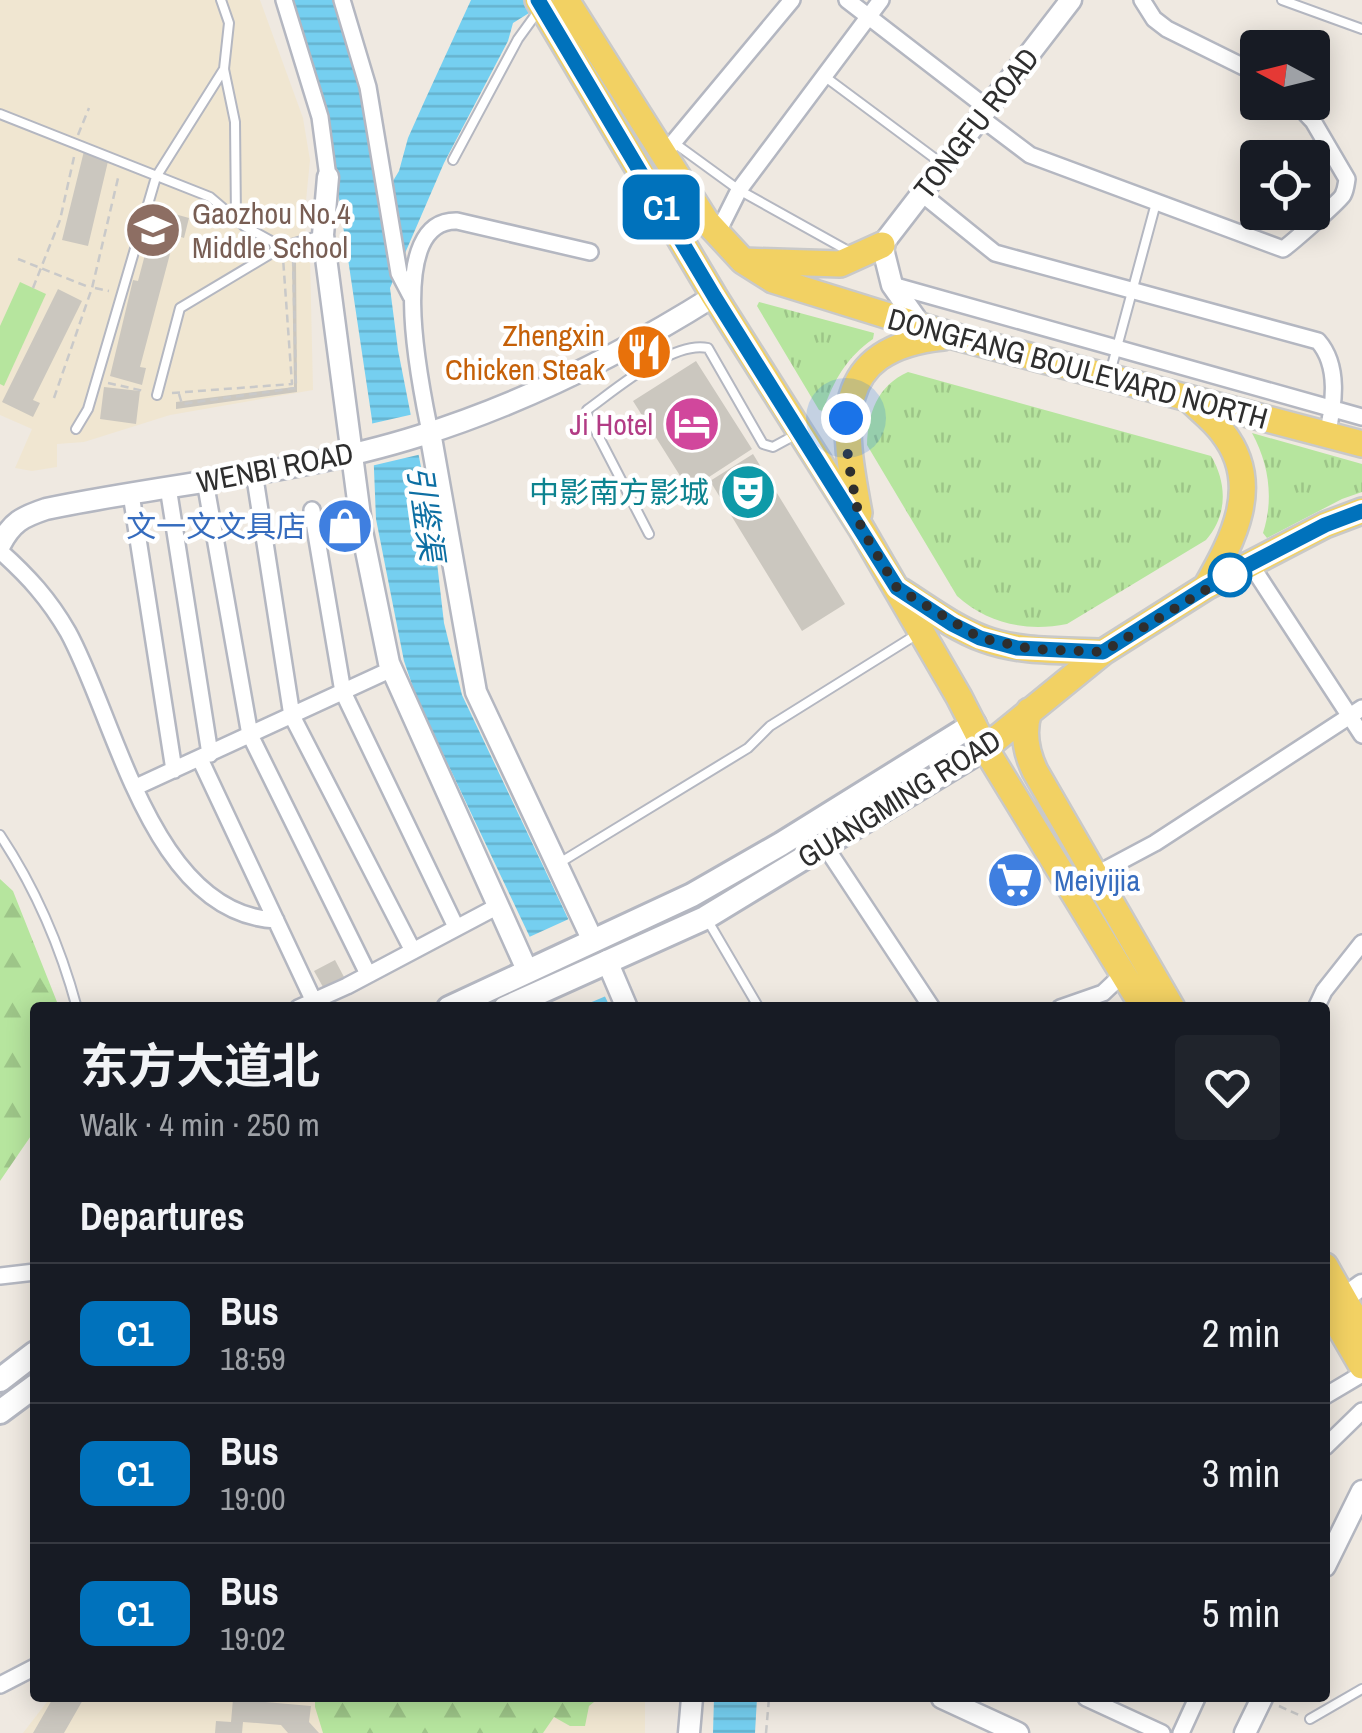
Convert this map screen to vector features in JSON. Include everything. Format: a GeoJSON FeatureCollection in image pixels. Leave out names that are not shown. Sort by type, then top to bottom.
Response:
{"type":"FeatureCollection","features":[{"type":"Feature","properties":{"kind":"main road","name":"DONGFANG BOULEVARD NORTH"},"geometry":{"type":"LineString","coordinates":[[560,3],[646,127],[669,149],[716,234],[743,261],[773,280],[953,336],[1362,444]]}},
{"type":"Feature","properties":{"kind":"main road"},"geometry":{"type":"LineString","coordinates":[[560,3],[714,296],[897,588],[985,748],[1167,1002]]}},
{"type":"Feature","properties":{"kind":"main road"},"geometry":{"type":"LineString","coordinates":[[743,261],[833,265],[871,251]]}},
{"type":"Feature","properties":{"kind":"main road"},"geometry":{"type":"LineString","coordinates":[[861,528],[846,438],[851,396],[867,370],[887,353],[909,344],[953,336]]}},
{"type":"Feature","properties":{"kind":"main road"},"geometry":{"type":"LineString","coordinates":[[1189,398],[1224,433],[1238,461],[1242,481],[1241,516],[1206,587]]}},
{"type":"Feature","properties":{"kind":"main road","name":"GUANGMING ROAD"},"geometry":{"type":"LineString","coordinates":[[594,954],[705,918],[985,748],[1103,652],[1206,587],[1325,525],[1362,511]]}},
{"type":"Feature","properties":{"kind":"main road"},"geometry":{"type":"LineString","coordinates":[[897,588],[952,624],[994,643],[1103,652]]}},
{"type":"Feature","properties":{"kind":"main road"},"geometry":{"type":"LineString","coordinates":[[1029,711],[1025,733],[1030,760],[1095,876],[1103,917],[1123,974],[1140,1002]]}},
{"type":"Feature","properties":{"kind":"main road","name":"GUANGMING ROAD"},"geometry":{"type":"LineString","coordinates":[[512,1002],[974,724]]}},
{"type":"Feature","properties":{"kind":"main road"},"geometry":{"type":"LineString","coordinates":[[874,786],[886,809]]}},
{"type":"Feature","properties":{"kind":"main road","name":"GUANGMING ROAD"},"geometry":{"type":"LineString","coordinates":[[471,1002],[538,984]]}},
{"type":"Feature","properties":{"kind":"main road"},"geometry":{"type":"LineString","coordinates":[[1330,1274],[1362,1331]]}},
{"type":"Feature","properties":{"kind":"main road"},"geometry":{"type":"LineString","coordinates":[[1344,1295],[1362,1370]]}},
{"type":"Feature","properties":{"kind":"main road"},"geometry":{"type":"LineString","coordinates":[[0,1380],[30,1358]]}},
{"type":"Feature","properties":{"kind":"main road"},"geometry":{"type":"LineString","coordinates":[[0,1412],[30,1390]]}},
{"type":"Feature","properties":{"kind":"street"},"geometry":{"type":"LineString","coordinates":[[284,0],[320,117],[328,178],[323,235],[359,451],[362,531],[392,670],[498,906],[538,984]]}},
{"type":"Feature","properties":{"kind":"street"},"geometry":{"type":"LineString","coordinates":[[342,0],[368,87],[399,273],[411,296]]}},
{"type":"Feature","properties":{"kind":"street"},"geometry":{"type":"LineString","coordinates":[[669,149],[792,0]]}},
{"type":"Feature","properties":{"kind":"street"},"geometry":{"type":"LineString","coordinates":[[847,0],[1030,156],[1274,247],[1290,246],[1304,228],[1341,199],[1347,179],[1312,120]]}},
{"type":"Feature","properties":{"kind":"street"},"geometry":{"type":"LineString","coordinates":[[716,234],[739,190],[882,0]]}},
{"type":"Feature","properties":{"kind":"street","name":"TONGFU ROAD"},"geometry":{"type":"LineString","coordinates":[[871,251],[922,194],[1071,0]]}},
{"type":"Feature","properties":{"kind":"street"},"geometry":{"type":"LineString","coordinates":[[1142,0],[1160,24],[1240,65]]}},
{"type":"Feature","properties":{"kind":"street"},"geometry":{"type":"LineString","coordinates":[[922,194],[990,251],[1318,341],[1330,364],[1333,409],[1327,435]]}},
{"type":"Feature","properties":{"kind":"street"},"geometry":{"type":"LineString","coordinates":[[590,252],[527,235],[448,221],[435,227],[416,268],[411,325],[424,434],[473,682],[594,954],[623,1002]]}},
{"type":"Feature","properties":{"kind":"street"},"geometry":{"type":"LineString","coordinates":[[871,251],[921,326]]}},
{"type":"Feature","properties":{"kind":"street"},"geometry":{"type":"LineString","coordinates":[[892,285],[1362,417]]}},
{"type":"Feature","properties":{"kind":"street","name":"WENBI ROAD"},"geometry":{"type":"LineString","coordinates":[[0,548],[9,529],[21,517],[359,451],[424,434],[589,368],[714,296]]}},
{"type":"Feature","properties":{"kind":"street"},"geometry":{"type":"LineString","coordinates":[[254,472],[292,716],[412,949]]}},
{"type":"Feature","properties":{"kind":"street"},"geometry":{"type":"LineString","coordinates":[[205,481],[250,735],[368,974]]}},
{"type":"Feature","properties":{"kind":"street"},"geometry":{"type":"LineString","coordinates":[[168,488],[205,756],[308,1002]]}},
{"type":"Feature","properties":{"kind":"street"},"geometry":{"type":"LineString","coordinates":[[131,494],[174,770]]}},
{"type":"Feature","properties":{"kind":"street"},"geometry":{"type":"LineString","coordinates":[[312,510],[343,692],[456,926]]}},
{"type":"Feature","properties":{"kind":"street"},"geometry":{"type":"LineString","coordinates":[[0,548],[47,596],[70,636],[136,787],[174,859],[208,894],[252,917],[276,920]]}},
{"type":"Feature","properties":{"kind":"street"},"geometry":{"type":"LineString","coordinates":[[1250,565],[1356,712],[1362,735]]}},
{"type":"Feature","properties":{"kind":"street"},"geometry":{"type":"LineString","coordinates":[[136,787],[392,670]]}},
{"type":"Feature","properties":{"kind":"street"},"geometry":{"type":"LineString","coordinates":[[1095,876],[1155,843],[1356,712]]}},
{"type":"Feature","properties":{"kind":"street"},"geometry":{"type":"LineString","coordinates":[[825,846],[928,1002]]}},
{"type":"Feature","properties":{"kind":"street"},"geometry":{"type":"LineString","coordinates":[[315,1002],[498,906]]}},
{"type":"Feature","properties":{"kind":"street"},"geometry":{"type":"LineString","coordinates":[[1319,1002],[1362,943]]}},
{"type":"Feature","properties":{"kind":"street"},"geometry":{"type":"LineString","coordinates":[[1078,1002],[1104,993],[1123,974]]}},
{"type":"Feature","properties":{"kind":"street"},"geometry":{"type":"LineString","coordinates":[[0,1276],[30,1273]]}},
{"type":"Feature","properties":{"kind":"street"},"geometry":{"type":"LineString","coordinates":[[1330,1392],[1362,1370]]}},
{"type":"Feature","properties":{"kind":"street"},"geometry":{"type":"LineString","coordinates":[[1330,1442],[1362,1411]]}},
{"type":"Feature","properties":{"kind":"street"},"geometry":{"type":"LineString","coordinates":[[1330,1556],[1362,1491]]}},
{"type":"Feature","properties":{"kind":"street"},"geometry":{"type":"LineString","coordinates":[[0,1685],[30,1669]]}},
{"type":"Feature","properties":{"kind":"street"},"geometry":{"type":"LineString","coordinates":[[689,1733],[692,1702]]}},
{"type":"Feature","properties":{"kind":"street"},"geometry":{"type":"LineString","coordinates":[[951,1702],[1018,1733]]}},
{"type":"Feature","properties":{"kind":"street"},"geometry":{"type":"LineString","coordinates":[[1095,1702],[1162,1733]]}},
{"type":"Feature","properties":{"kind":"street"},"geometry":{"type":"LineString","coordinates":[[1181,1733],[1195,1702]]}},
{"type":"Feature","properties":{"kind":"street"},"geometry":{"type":"LineString","coordinates":[[1245,1733],[1260,1702]]}},
{"type":"Feature","properties":{"kind":"lane"},"geometry":{"type":"LineString","coordinates":[[221,0],[228,23],[224,70],[235,122],[236,219]]}},
{"type":"Feature","properties":{"kind":"lane"},"geometry":{"type":"LineString","coordinates":[[1282,0],[1362,29]]}},
{"type":"Feature","properties":{"kind":"lane"},"geometry":{"type":"LineString","coordinates":[[453,160],[518,39],[560,3]]}},
{"type":"Feature","properties":{"kind":"lane"},"geometry":{"type":"LineString","coordinates":[[76,429],[88,409],[156,177],[224,70]]}},
{"type":"Feature","properties":{"kind":"lane"},"geometry":{"type":"LineString","coordinates":[[824,76],[944,165]]}},
{"type":"Feature","properties":{"kind":"lane"},"geometry":{"type":"LineString","coordinates":[[0,114],[210,197],[236,219],[287,246]]}},
{"type":"Feature","properties":{"kind":"lane"},"geometry":{"type":"LineString","coordinates":[[669,149],[739,190],[871,251]]}},
{"type":"Feature","properties":{"kind":"lane"},"geometry":{"type":"LineString","coordinates":[[1109,377],[1156,202]]}},
{"type":"Feature","properties":{"kind":"lane"},"geometry":{"type":"LineString","coordinates":[[157,395],[180,308],[287,246],[323,235]]}},
{"type":"Feature","properties":{"kind":"lane"},"geometry":{"type":"LineString","coordinates":[[649,534],[587,414],[587,410],[619,387],[678,350],[708,348],[762,444],[773,447],[800,432]]}},
{"type":"Feature","properties":{"kind":"lane"},"geometry":{"type":"LineString","coordinates":[[557,864],[748,748],[770,726],[922,631]]}},
{"type":"Feature","properties":{"kind":"lane"},"geometry":{"type":"LineString","coordinates":[[0,835],[44,911],[75,1002]]}},
{"type":"Feature","properties":{"kind":"lane"},"geometry":{"type":"LineString","coordinates":[[705,918],[756,1002]]}},
{"type":"Feature","properties":{"kind":"lane"},"geometry":{"type":"LineString","coordinates":[[1310,1719],[1362,1689]]}},
{"type":"Feature","properties":{"kind":"path"},"geometry":{"type":"LineString","coordinates":[[33,288],[60,220],[75,145],[89,108]]}},
{"type":"Feature","properties":{"kind":"path"},"geometry":{"type":"LineString","coordinates":[[54,398],[92,288],[122,160]]}},
{"type":"Feature","properties":{"kind":"path"},"geometry":{"type":"LineString","coordinates":[[178,392],[182,404],[296,388],[287,246]]}},
{"type":"Feature","properties":{"kind":"path"},"geometry":{"type":"LineString","coordinates":[[157,395],[292,384],[287,246]]}},
{"type":"Feature","properties":{"kind":"path"},"geometry":{"type":"LineString","coordinates":[[18,259],[86,286]]}},
{"type":"Feature","properties":{"kind":"path"},"geometry":{"type":"LineString","coordinates":[[95,288],[120,294]]}},
{"type":"Feature","properties":{"kind":"path"},"geometry":{"type":"LineString","coordinates":[[97,380],[142,390]]}},
{"type":"Feature","properties":{"kind":"path"},"geometry":{"type":"LineString","coordinates":[[766,1733],[769,1702]]}},
{"type":"Feature","properties":{"kind":"path"},"geometry":{"type":"LineString","coordinates":[[1271,1702],[1310,1719]]}},
{"type":"Feature","properties":{"kind":"shaded area","name":"Gaozhou No.4 Middle School"},"geometry":{"type":"Polygon","coordinates":[[[0,0],[260,0],[303,118],[310,160],[304,221],[310,258],[313,390],[170,415],[84,442],[57,444],[57,467],[32,471],[15,468],[32,429],[0,415],[0,0]]]}},
{"type":"Feature","properties":{"kind":"shaded area"},"geometry":{"type":"Polygon","coordinates":[[[47,1702],[645,1702],[645,1733],[23,1733],[47,1702]]]}},
{"type":"Feature","properties":{"kind":"green space"},"geometry":{"type":"Polygon","coordinates":[[[20,282],[46,294],[4,386],[0,384],[0,326],[20,282]]]}},
{"type":"Feature","properties":{"kind":"green space"},"geometry":{"type":"Polygon","coordinates":[[[759,302],[874,333],[873,339],[842,370],[823,411],[757,306],[759,302]]]}},
{"type":"Feature","properties":{"kind":"green space"},"geometry":{"type":"Polygon","coordinates":[[[908,372],[1211,456],[1222,488],[1218,520],[1206,540],[1067,624],[1023,626],[982,613],[957,596],[867,445],[876,402],[889,385],[908,372]]]}},
{"type":"Feature","properties":{"kind":"green space"},"geometry":{"type":"Polygon","coordinates":[[[1252,433],[1362,464],[1362,492],[1267,538],[1263,533],[1268,482],[1252,433]]]}},
{"type":"Feature","properties":{"kind":"green space"},"geometry":{"type":"Polygon","coordinates":[[[0,879],[13,891],[57,1002],[30,1002],[30,1137],[0,1181],[0,879]]]}},
{"type":"Feature","properties":{"kind":"green space"},"geometry":{"type":"Polygon","coordinates":[[[315,1702],[594,1702],[589,1706],[585,1726],[570,1726],[554,1717],[543,1733],[323,1733],[315,1702]]]}},
{"type":"Feature","properties":{"kind":"water","name":"引鉴渠"},"geometry":{"type":"Polygon","coordinates":[[[293,0],[333,0],[360,93],[378,182],[393,181],[408,138],[471,0],[550,0],[513,23],[508,41],[444,163],[390,288],[398,350],[433,528],[444,623],[462,695],[608,1002],[561,1002],[417,699],[404,661],[376,519],[372,420],[323,98],[293,0]]]}},
{"type":"Feature","properties":{"kind":"water"},"geometry":{"type":"Polygon","coordinates":[[[714,1702],[757,1702],[755,1733],[713,1733],[714,1702]]]}},
{"type":"Feature","properties":{"kind":"pier"},"geometry":{"type":"Polygon","coordinates":[[[414,414],[422,454],[371,466],[370,424],[414,414]]]}},
{"type":"Feature","properties":{"kind":"pier"},"geometry":{"type":"Polygon","coordinates":[[[571,918],[606,996],[592,1002],[557,1002],[527,938],[571,918]]]}},
{"type":"Feature","properties":{"kind":"building"},"geometry":{"type":"Polygon","coordinates":[[[85,147],[110,153],[88,246],[62,240],[85,147]]]}},
{"type":"Feature","properties":{"kind":"building"},"geometry":{"type":"Polygon","coordinates":[[[157,209],[189,218],[184,238],[175,235],[140,367],[146,368],[142,385],[110,376],[133,280],[138,281],[157,209]]]}},
{"type":"Feature","properties":{"kind":"building"},"geometry":{"type":"Polygon","coordinates":[[[292,260],[296,260],[297,392],[176,409],[176,402],[294,387],[292,260]]]}},
{"type":"Feature","properties":{"kind":"building"},"geometry":{"type":"Polygon","coordinates":[[[58,289],[82,301],[33,400],[40,403],[33,417],[2,402],[58,289]]]}},
{"type":"Feature","properties":{"kind":"building","name":"Ji Hotel"},"geometry":{"type":"Polygon","coordinates":[[[696,361],[752,449],[689,490],[633,401],[696,361]]]}},
{"type":"Feature","properties":{"kind":"building"},"geometry":{"type":"Polygon","coordinates":[[[104,387],[140,391],[136,424],[100,419],[104,387]]]}},
{"type":"Feature","properties":{"kind":"building"},"geometry":{"type":"Polygon","coordinates":[[[753,454],[845,604],[802,631],[710,481],[753,454]]]}},
{"type":"Feature","properties":{"kind":"building"},"geometry":{"type":"Polygon","coordinates":[[[353,515],[357,535],[328,541],[324,521],[353,515]]]}},
{"type":"Feature","properties":{"kind":"building"},"geometry":{"type":"Polygon","coordinates":[[[335,960],[344,977],[323,987],[314,971],[335,960]]]}},
{"type":"Feature","properties":{"kind":"building"},"geometry":{"type":"Polygon","coordinates":[[[51,1702],[82,1702],[64,1733],[33,1733],[51,1702]]]}},
{"type":"Feature","properties":{"kind":"building"},"geometry":{"type":"Polygon","coordinates":[[[233,1702],[311,1706],[309,1722],[319,1733],[288,1733],[281,1725],[243,1722],[242,1733],[215,1733],[216,1721],[231,1722],[233,1702]]]}},
{"type":"Feature","properties":{"kind":"bus line","name":"C1"},"geometry":{"type":"LineString","coordinates":[[538,0],[714,296],[897,588],[952,624],[980,638],[1017,648],[1103,652],[1206,587],[1325,525],[1362,511]]}},
{"type":"Feature","properties":{"kind":"place","name":"Gaozhou No.4 Middle School"},"geometry":{"type":"Point","coordinates":[153,230]}},
{"type":"Feature","properties":{"kind":"place","name":"Zhengxin Chicken Steak"},"geometry":{"type":"Point","coordinates":[644,352]}},
{"type":"Feature","properties":{"kind":"place","name":"Ji Hotel"},"geometry":{"type":"Point","coordinates":[692,424]}},
{"type":"Feature","properties":{"kind":"place","name":"中影南方影城"},"geometry":{"type":"Point","coordinates":[748,492]}},
{"type":"Feature","properties":{"kind":"place","name":"文一文文具店"},"geometry":{"type":"Point","coordinates":[345,526]}},
{"type":"Feature","properties":{"kind":"place","name":"Meiyijia"},"geometry":{"type":"Point","coordinates":[1015,880]}},
{"type":"Feature","properties":{"kind":"route"},"geometry":{"type":"LineString","coordinates":[[846,418],[848,460],[861,528],[897,588],[980,638],[1032,649],[1103,652],[1230,575]]}}]}
